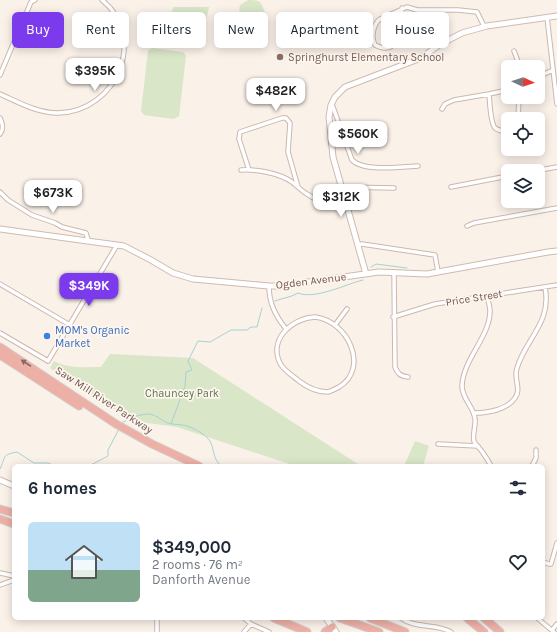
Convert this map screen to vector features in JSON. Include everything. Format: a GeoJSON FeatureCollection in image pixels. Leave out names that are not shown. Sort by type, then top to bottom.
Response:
{"type":"FeatureCollection","features":[{"type":"Feature","properties":{"kind":"highway","name":"Saw Mill River Parkway"},"geometry":{"type":"LineString","coordinates":[[0,347],[115,426]]}},
{"type":"Feature","properties":{"kind":"highway","name":"Saw Mill River Parkway"},"geometry":{"type":"LineString","coordinates":[[0,355],[115,426],[184,464]]}},
{"type":"Feature","properties":{"kind":"highway","name":"Saw Mill River Parkway"},"geometry":{"type":"LineString","coordinates":[[128,433],[195,464]]}},
{"type":"Feature","properties":{"kind":"highway"},"geometry":{"type":"LineString","coordinates":[[0,509],[12,512]]}},
{"type":"Feature","properties":{"kind":"highway"},"geometry":{"type":"LineString","coordinates":[[0,520],[12,523]]}},
{"type":"Feature","properties":{"kind":"highway"},"geometry":{"type":"LineString","coordinates":[[279,620],[307,632]]}},
{"type":"Feature","properties":{"kind":"highway"},"geometry":{"type":"LineString","coordinates":[[346,620],[379,632]]}},
{"type":"Feature","properties":{"kind":"highway"},"geometry":{"type":"LineString","coordinates":[[375,620],[405,632]]}},
{"type":"Feature","properties":{"kind":"highway"},"geometry":{"type":"LineString","coordinates":[[469,620],[484,632]]}},
{"type":"Feature","properties":{"kind":"highway"},"geometry":{"type":"LineString","coordinates":[[484,632],[479,627],[480,623],[488,620]]}},
{"type":"Feature","properties":{"kind":"highway"},"geometry":{"type":"LineString","coordinates":[[488,620],[500,632]]}},
{"type":"Feature","properties":{"kind":"highway"},"geometry":{"type":"LineString","coordinates":[[488,620],[507,632]]}},
{"type":"Feature","properties":{"kind":"highway"},"geometry":{"type":"LineString","coordinates":[[325,632],[334,630]]}},
{"type":"Feature","properties":{"kind":"street"},"geometry":{"type":"LineString","coordinates":[[0,75],[31,2],[35,0]]}},
{"type":"Feature","properties":{"kind":"street"},"geometry":{"type":"LineString","coordinates":[[0,94],[30,108],[43,112],[57,113],[78,110],[93,103],[104,94],[118,76],[122,60],[123,47],[122,35],[117,17],[102,0]]}},
{"type":"Feature","properties":{"kind":"street"},"geometry":{"type":"LineString","coordinates":[[402,8],[398,36],[395,43],[386,48],[375,45],[373,41],[373,33],[377,21],[402,8],[409,7],[417,10],[458,10],[477,12],[482,27]]}},
{"type":"Feature","properties":{"kind":"street"},"geometry":{"type":"LineString","coordinates":[[366,274],[340,187],[333,157],[329,117],[331,105],[335,97],[345,86],[410,63],[421,58],[453,37],[482,27],[557,16]]}},
{"type":"Feature","properties":{"kind":"street"},"geometry":{"type":"LineString","coordinates":[[548,17],[557,104]]}},
{"type":"Feature","properties":{"kind":"street"},"geometry":{"type":"LineString","coordinates":[[514,51],[517,60]]}},
{"type":"Feature","properties":{"kind":"street"},"geometry":{"type":"LineString","coordinates":[[545,74],[553,70]]}},
{"type":"Feature","properties":{"kind":"street"},"geometry":{"type":"LineString","coordinates":[[442,109],[445,104],[454,100],[501,91]]}},
{"type":"Feature","properties":{"kind":"street"},"geometry":{"type":"LineString","coordinates":[[489,94],[492,122],[496,128],[501,131]]}},
{"type":"Feature","properties":{"kind":"street"},"geometry":{"type":"LineString","coordinates":[[331,105],[352,160],[356,164],[362,166],[383,167],[418,166]]}},
{"type":"Feature","properties":{"kind":"street"},"geometry":{"type":"LineString","coordinates":[[0,118],[3,125],[3,130],[0,134]]}},
{"type":"Feature","properties":{"kind":"street"},"geometry":{"type":"LineString","coordinates":[[249,170],[239,139],[240,132],[286,118],[290,123],[288,152],[298,187]]}},
{"type":"Feature","properties":{"kind":"street"},"geometry":{"type":"LineString","coordinates":[[545,169],[557,167]]}},
{"type":"Feature","properties":{"kind":"street"},"geometry":{"type":"LineString","coordinates":[[241,170],[249,170],[279,176],[291,182],[308,195],[325,203],[339,206],[345,204]]}},
{"type":"Feature","properties":{"kind":"street"},"geometry":{"type":"LineString","coordinates":[[451,187],[501,177]]}},
{"type":"Feature","properties":{"kind":"street"},"geometry":{"type":"LineString","coordinates":[[340,187],[394,188]]}},
{"type":"Feature","properties":{"kind":"street"},"geometry":{"type":"LineString","coordinates":[[0,192],[8,200],[32,215],[62,227],[86,233],[88,240]]}},
{"type":"Feature","properties":{"kind":"street"},"geometry":{"type":"LineString","coordinates":[[467,226],[474,223],[557,208]]}},
{"type":"Feature","properties":{"kind":"street","name":"Ogden Avenue"},"geometry":{"type":"LineString","coordinates":[[0,229],[124,246],[181,276],[269,286],[315,282],[379,272],[427,274],[557,251]]}},
{"type":"Feature","properties":{"kind":"street"},"geometry":{"type":"LineString","coordinates":[[358,245],[362,244],[435,255],[438,272]]}},
{"type":"Feature","properties":{"kind":"street"},"geometry":{"type":"LineString","coordinates":[[0,333],[48,360],[117,245]]}},
{"type":"Feature","properties":{"kind":"street"},"geometry":{"type":"LineString","coordinates":[[394,273],[393,317],[395,367],[397,374],[408,377]]}},
{"type":"Feature","properties":{"kind":"street"},"geometry":{"type":"LineString","coordinates":[[0,284],[70,325]]}},
{"type":"Feature","properties":{"kind":"street","name":"Price Street"},"geometry":{"type":"LineString","coordinates":[[393,317],[435,304],[557,285]]}},
{"type":"Feature","properties":{"kind":"street"},"geometry":{"type":"LineString","coordinates":[[269,286],[269,296],[274,312],[286,329]]}},
{"type":"Feature","properties":{"kind":"street"},"geometry":{"type":"LineString","coordinates":[[474,413],[497,410],[515,399],[518,393],[516,369],[541,324],[545,311],[545,287]]}},
{"type":"Feature","properties":{"kind":"street"},"geometry":{"type":"LineString","coordinates":[[487,296],[490,310],[489,318],[470,358],[464,374],[462,386],[463,394],[474,413],[475,429],[473,439],[484,453],[490,464]]}},
{"type":"Feature","properties":{"kind":"street"},"geometry":{"type":"LineString","coordinates":[[335,325],[347,309]]}},
{"type":"Feature","properties":{"kind":"street"},"geometry":{"type":"LineString","coordinates":[[308,318],[324,319],[335,325],[342,331],[350,342],[353,352],[352,372],[347,381],[328,392],[318,391],[310,388],[289,373],[281,365],[278,355],[278,346],[286,329],[298,320],[308,318]]}},
{"type":"Feature","properties":{"kind":"street"},"geometry":{"type":"LineString","coordinates":[[438,444],[478,446]]}},
{"type":"Feature","properties":{"kind":"street"},"geometry":{"type":"LineString","coordinates":[[533,464],[536,458],[536,450]]}},
{"type":"Feature","properties":{"kind":"street"},"geometry":{"type":"LineString","coordinates":[[0,480],[12,485]]}},
{"type":"Feature","properties":{"kind":"street"},"geometry":{"type":"LineString","coordinates":[[545,563],[551,564],[557,543]]}},
{"type":"Feature","properties":{"kind":"street"},"geometry":{"type":"LineString","coordinates":[[0,573],[12,576]]}},
{"type":"Feature","properties":{"kind":"street"},"geometry":{"type":"LineString","coordinates":[[0,585],[12,581]]}},
{"type":"Feature","properties":{"kind":"street"},"geometry":{"type":"LineString","coordinates":[[157,620],[157,632]]}},
{"type":"Feature","properties":{"kind":"street"},"geometry":{"type":"LineString","coordinates":[[246,620],[251,624],[269,632]]}},
{"type":"Feature","properties":{"kind":"street"},"geometry":{"type":"LineString","coordinates":[[327,620],[334,630]]}},
{"type":"Feature","properties":{"kind":"street"},"geometry":{"type":"LineString","coordinates":[[405,620],[412,624],[441,628],[451,632]]}},
{"type":"Feature","properties":{"kind":"street"},"geometry":{"type":"LineString","coordinates":[[539,620],[553,631],[557,624]]}},
{"type":"Feature","properties":{"kind":"street"},"geometry":{"type":"LineString","coordinates":[[244,632],[251,624]]}},
{"type":"Feature","properties":{"kind":"green space"},"geometry":{"type":"Polygon","coordinates":[[[248,0],[256,1],[261,3],[265,12],[240,12],[240,5],[248,0]]]}},
{"type":"Feature","properties":{"kind":"green space"},"geometry":{"type":"Polygon","coordinates":[[[174,7],[209,7],[206,20],[206,12],[172,12],[174,7]]]}},
{"type":"Feature","properties":{"kind":"green space"},"geometry":{"type":"Polygon","coordinates":[[[152,48],[183,52],[186,56],[179,116],[174,119],[144,115],[141,111],[148,51],[152,48]]]}},
{"type":"Feature","properties":{"kind":"green space","name":"Chauncey Park"},"geometry":{"type":"Polygon","coordinates":[[[110,354],[193,358],[358,464],[290,464],[177,427],[133,421],[50,368],[54,361],[71,366],[101,367],[110,354]]]}},
{"type":"Feature","properties":{"kind":"green space"},"geometry":{"type":"Polygon","coordinates":[[[415,441],[429,446],[424,464],[405,464],[415,441]]]}},
{"type":"Feature","properties":{"kind":"waterway"},"geometry":{"type":"LineString","coordinates":[[371,267],[376,264],[407,268]]}},
{"type":"Feature","properties":{"kind":"waterway"},"geometry":{"type":"LineString","coordinates":[[275,301],[298,293],[305,295],[322,293],[363,280]]}},
{"type":"Feature","properties":{"kind":"waterway"},"geometry":{"type":"LineString","coordinates":[[171,424],[185,386],[186,372],[192,370],[188,361],[198,341],[210,342],[231,330],[247,330],[251,327],[257,327],[262,308]]}},
{"type":"Feature","properties":{"kind":"waterway"},"geometry":{"type":"LineString","coordinates":[[122,424],[123,422],[136,416],[149,414],[168,423],[193,428],[210,441],[216,460],[219,464]]}},
{"type":"Feature","properties":{"kind":"waterway"},"geometry":{"type":"LineString","coordinates":[[93,464],[108,456],[108,450],[119,429]]}},
{"type":"Feature","properties":{"kind":"waterway"},"geometry":{"type":"LineString","coordinates":[[0,469],[5,457],[8,454],[17,452],[34,463],[50,464]]}},
{"type":"Feature","properties":{"kind":"place","name":"Springhurst Elementary School"},"geometry":{"type":"Point","coordinates":[280,57]}},
{"type":"Feature","properties":{"kind":"place","name":"MOM's Organic Market"},"geometry":{"type":"Point","coordinates":[47,336]}}]}
